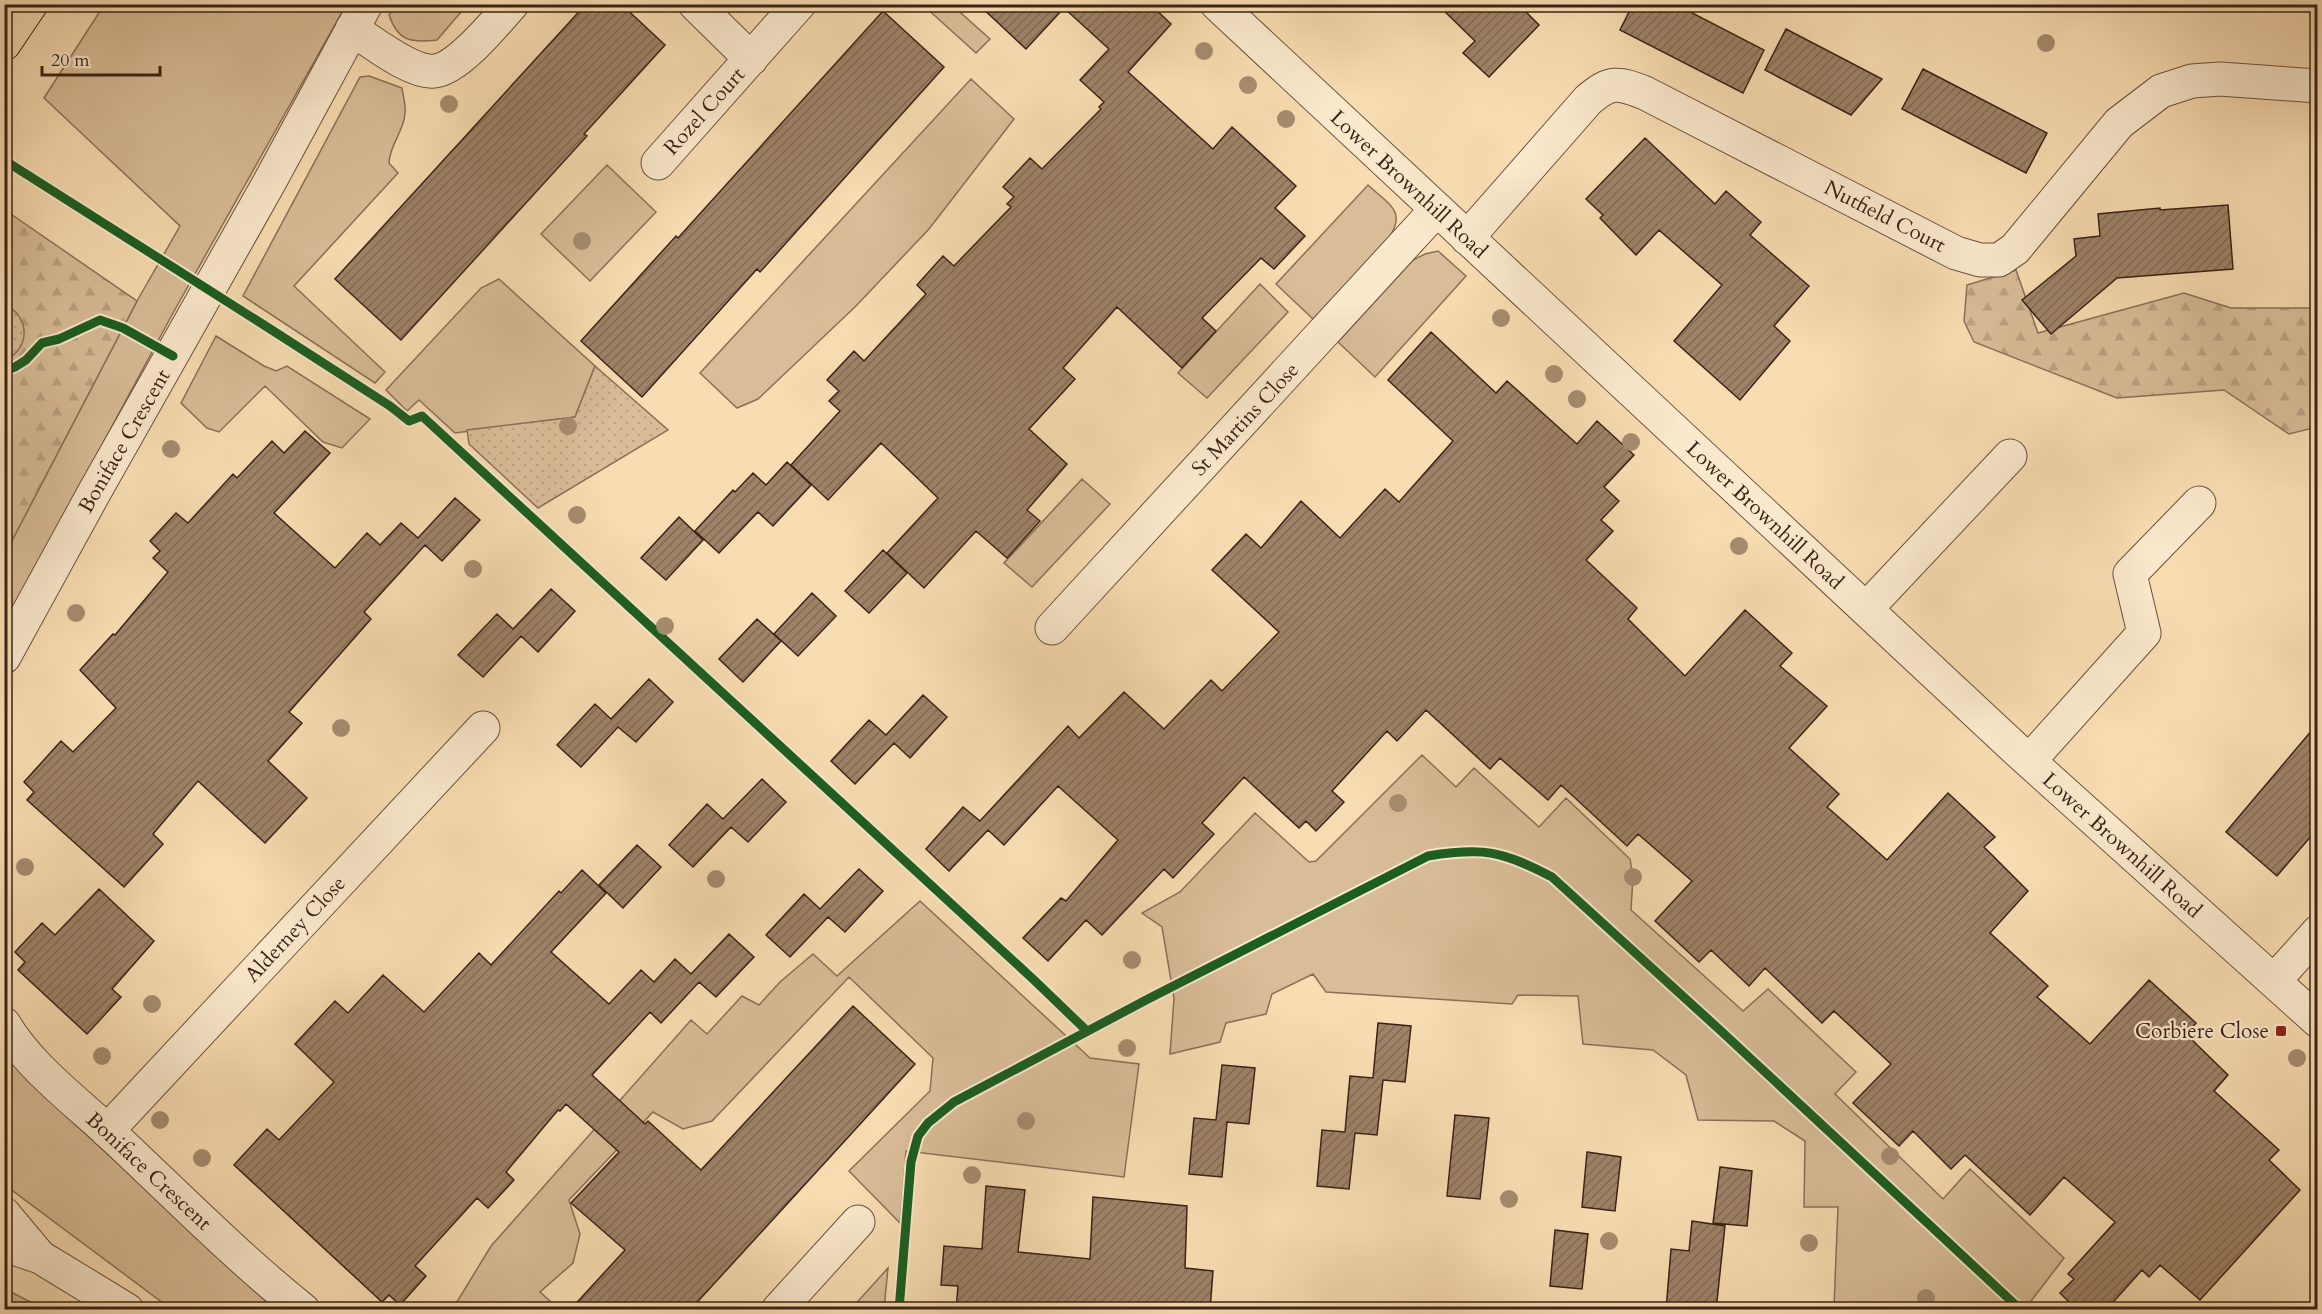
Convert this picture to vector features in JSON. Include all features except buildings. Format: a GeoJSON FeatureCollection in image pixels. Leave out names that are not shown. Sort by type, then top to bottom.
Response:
{"type":"FeatureCollection","features":[{"type":"Feature","properties":{"kind":"main road"},"geometry":{"type":"LineString","coordinates":[[4,44],[31,4]]}},
{"type":"Feature","properties":{"kind":"street"},"geometry":{"type":"LineString","coordinates":[[359,17],[397,58],[417,68],[435,71],[468,52],[512,4]]}},
{"type":"Feature","properties":{"kind":"street","name":"Rozel Court"},"geometry":{"type":"LineString","coordinates":[[695,4],[751,59]]}},
{"type":"Feature","properties":{"kind":"street","name":"Rozel Court"},"geometry":{"type":"LineString","coordinates":[[658,163],[799,4]]}},
{"type":"Feature","properties":{"kind":"street","name":"Lower Brownhill Road"},"geometry":{"type":"LineString","coordinates":[[1217,4],[2029,761],[2318,1021]]}},
{"type":"Feature","properties":{"kind":"street","name":"Boniface Crescent"},"geometry":{"type":"LineString","coordinates":[[4,657],[95,491],[235,245],[359,17]]}},
{"type":"Feature","properties":{"kind":"street","name":"Nutfield Court"},"geometry":{"type":"LineString","coordinates":[[1467,238],[1588,100],[1605,86],[1624,84],[1644,93],[1956,253],[1980,260],[1999,260],[2015,249],[2119,123],[2161,91],[2192,81],[2220,79],[2318,86]]}},
{"type":"Feature","properties":{"kind":"street","name":"St Martins Close"},"geometry":{"type":"LineString","coordinates":[[1052,628],[1437,209]]}},
{"type":"Feature","properties":{"kind":"street"},"geometry":{"type":"LineString","coordinates":[[1866,609],[2010,456]]}},
{"type":"Feature","properties":{"kind":"street"},"geometry":{"type":"LineString","coordinates":[[2029,761],[2144,633],[2130,573],[2199,503]]}},
{"type":"Feature","properties":{"kind":"street","name":"Alderney Close"},"geometry":{"type":"LineString","coordinates":[[107,1131],[483,728]]}},
{"type":"Feature","properties":{"kind":"street"},"geometry":{"type":"LineString","coordinates":[[2274,981],[2318,932]]}},
{"type":"Feature","properties":{"kind":"street","name":"Boniface Crescent"},"geometry":{"type":"LineString","coordinates":[[4,1024],[49,1078],[219,1236],[303,1310]]}},
{"type":"Feature","properties":{"kind":"street"},"geometry":{"type":"LineString","coordinates":[[4,1214],[40,1257]]}},
{"type":"Feature","properties":{"kind":"street"},"geometry":{"type":"LineString","coordinates":[[778,1310],[858,1222]]}},
{"type":"Feature","properties":{"kind":"street"},"geometry":{"type":"LineString","coordinates":[[4,1245],[40,1257],[127,1310]]}},
{"type":"Feature","properties":{"kind":"green space"},"geometry":{"type":"Polygon","coordinates":[[[104,5],[346,5],[173,313],[5,625],[5,554],[137,301],[180,226],[44,98],[104,5]]]}},
{"type":"Feature","properties":{"kind":"green space"},"geometry":{"type":"Polygon","coordinates":[[[395,5],[467,5],[437,40],[419,41],[406,38],[396,30],[389,15],[395,5]]]}},
{"type":"Feature","properties":{"kind":"green space"},"geometry":{"type":"Polygon","coordinates":[[[923,5],[952,5],[990,39],[976,53],[923,5]]]}},
{"type":"Feature","properties":{"kind":"green space"},"geometry":{"type":"Polygon","coordinates":[[[369,76],[402,88],[405,107],[404,120],[389,163],[398,173],[294,286],[385,372],[375,383],[243,296],[360,77],[369,76]]]}},
{"type":"Feature","properties":{"kind":"green space"},"geometry":{"type":"Polygon","coordinates":[[[971,79],[1014,119],[929,229],[856,306],[758,399],[737,408],[700,373],[971,79]]]}},
{"type":"Feature","properties":{"kind":"green space"},"geometry":{"type":"Polygon","coordinates":[[[607,165],[656,212],[590,281],[541,234],[607,165]]]}},
{"type":"Feature","properties":{"kind":"green space"},"geometry":{"type":"Polygon","coordinates":[[[1368,185],[1393,209],[1396,215],[1394,229],[1388,239],[1313,319],[1276,284],[1368,185]]]}},
{"type":"Feature","properties":{"kind":"green space"},"geometry":{"type":"Polygon","coordinates":[[[5,210],[137,301],[5,554],[5,210]]]}},
{"type":"Feature","properties":{"kind":"green space"},"geometry":{"type":"Polygon","coordinates":[[[1438,251],[1466,276],[1375,377],[1338,342],[1413,260],[1438,251]]]}},
{"type":"Feature","properties":{"kind":"green space"},"geometry":{"type":"Polygon","coordinates":[[[2016,270],[2038,333],[2184,293],[2231,308],[2317,308],[2317,427],[2289,434],[2224,390],[2117,398],[1974,342],[1964,321],[1967,285],[2016,270]]]}},
{"type":"Feature","properties":{"kind":"green space"},"geometry":{"type":"Polygon","coordinates":[[[499,279],[595,366],[575,417],[455,433],[419,400],[407,411],[386,390],[481,288],[499,279]]]}},
{"type":"Feature","properties":{"kind":"green space"},"geometry":{"type":"Polygon","coordinates":[[[1260,284],[1288,312],[1207,398],[1178,373],[1260,284]]]}},
{"type":"Feature","properties":{"kind":"green space"},"geometry":{"type":"Polygon","coordinates":[[[5,305],[19,317],[24,332],[19,348],[5,360],[5,305]]]}},
{"type":"Feature","properties":{"kind":"green space"},"geometry":{"type":"Polygon","coordinates":[[[216,336],[264,366],[276,371],[287,366],[370,419],[342,448],[323,442],[265,386],[219,432],[207,428],[181,403],[216,336]]]}},
{"type":"Feature","properties":{"kind":"green space"},"geometry":{"type":"Polygon","coordinates":[[[595,366],[668,430],[538,508],[469,444],[467,430],[575,417],[595,366]]]}},
{"type":"Feature","properties":{"kind":"green space"},"geometry":{"type":"Polygon","coordinates":[[[1082,479],[1110,504],[1032,587],[1004,563],[1082,479]]]}},
{"type":"Feature","properties":{"kind":"green space"},"geometry":{"type":"Polygon","coordinates":[[[1422,755],[1456,787],[1474,768],[1539,827],[1566,798],[1630,859],[1633,877],[1631,910],[1743,1011],[1768,989],[1856,1072],[1835,1094],[1943,1199],[1970,1169],[2064,1258],[2025,1309],[1888,1310],[1834,1306],[1838,1207],[1804,1207],[1805,1141],[1774,1121],[1698,1120],[1686,1075],[1653,1050],[1583,1044],[1578,996],[1518,995],[1512,1004],[1326,992],[1313,974],[1272,994],[1266,1014],[1226,1023],[1220,1042],[1170,1054],[1174,998],[1162,927],[1142,913],[1180,892],[1255,813],[1309,862],[1316,861],[1422,755]]]}},
{"type":"Feature","properties":{"kind":"green space"},"geometry":{"type":"Polygon","coordinates":[[[920,901],[1090,1058],[1139,1064],[1124,1177],[906,1151],[900,1223],[849,1171],[930,1091],[933,1058],[849,977],[712,1121],[683,1129],[653,1112],[569,1200],[580,1234],[573,1263],[540,1292],[559,1309],[452,1310],[491,1246],[691,1020],[707,1034],[742,996],[759,1005],[780,982],[813,954],[837,976],[920,901]]]}},
{"type":"Feature","properties":{"kind":"green space"},"geometry":{"type":"Polygon","coordinates":[[[4,1048],[27,1080],[276,1309],[171,1309],[5,1185],[4,1048]]]}},
{"type":"Feature","properties":{"kind":"green space"},"geometry":{"type":"Polygon","coordinates":[[[888,1268],[884,1309],[851,1309],[888,1268]]]}},
{"type":"Feature","properties":{"kind":"green space"},"geometry":{"type":"Polygon","coordinates":[[[5,1289],[44,1309],[5,1309],[5,1289]]]}},
{"type":"Feature","properties":{"kind":"cycle path"},"geometry":{"type":"LineString","coordinates":[[4,160],[342,375],[409,421],[422,416],[1087,1031]]}},
{"type":"Feature","properties":{"kind":"cycle path"},"geometry":{"type":"LineString","coordinates":[[4,371],[26,360],[42,343],[59,339],[100,320],[123,328],[173,356]]}},
{"type":"Feature","properties":{"kind":"cycle path"},"geometry":{"type":"LineString","coordinates":[[899,1310],[911,1162],[918,1136],[928,1123],[954,1102],[1148,999],[1428,856],[1464,852],[1492,853],[1519,861],[1552,877],[2021,1310]]}},
{"type":"Feature","properties":{"kind":"place","name":"Corbiere Close"},"geometry":{"type":"Point","coordinates":[2281,1031]}}]}
